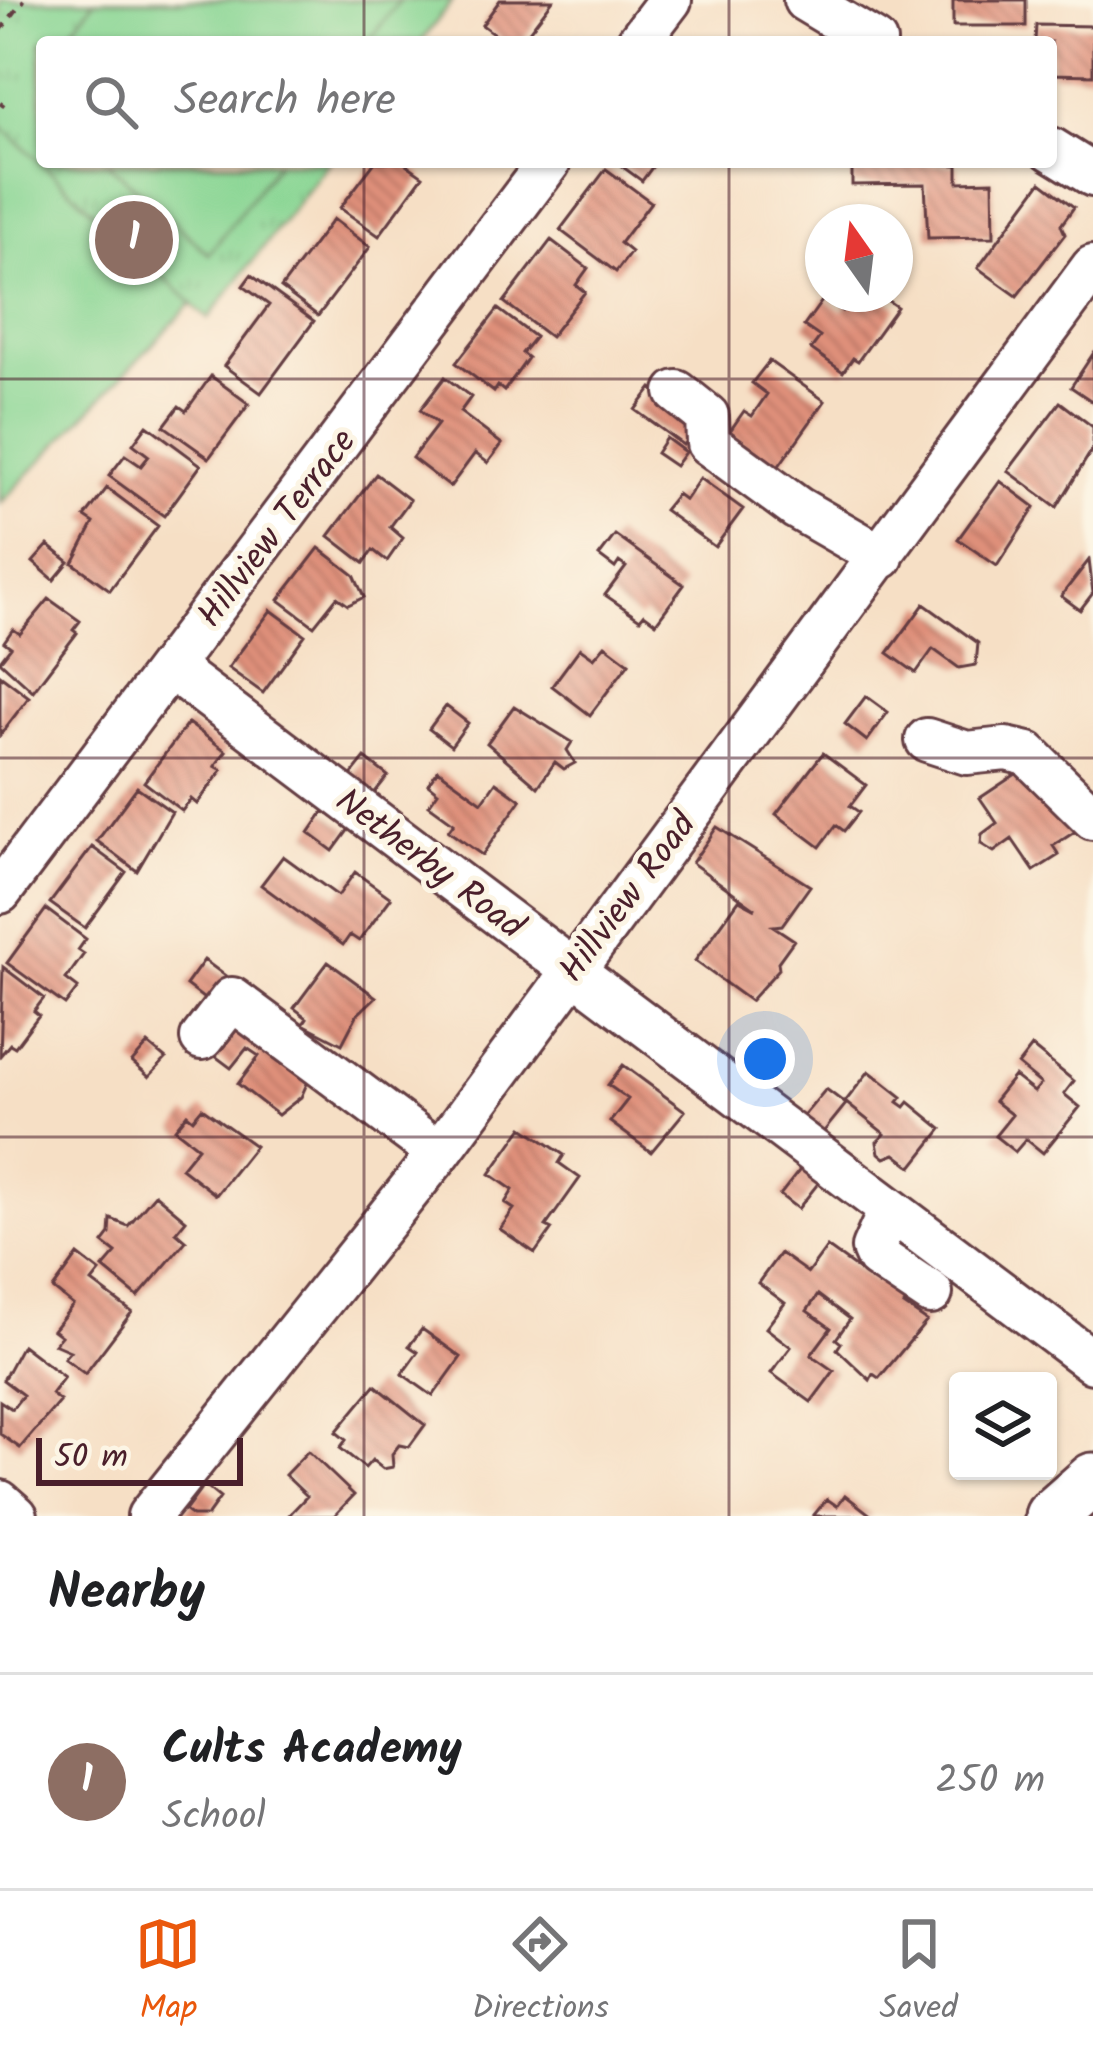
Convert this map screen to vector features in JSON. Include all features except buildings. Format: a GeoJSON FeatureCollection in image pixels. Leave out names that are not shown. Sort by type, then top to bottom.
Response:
{"type":"FeatureCollection","features":[{"type":"Feature","properties":{"kind":"street"},"geometry":{"type":"LineString","coordinates":[[643,36],[670,0]]}},
{"type":"Feature","properties":{"kind":"street"},"geometry":{"type":"LineString","coordinates":[[805,0],[864,36]]}},
{"type":"Feature","properties":{"kind":"street"},"geometry":{"type":"LineString","coordinates":[[1057,153],[1093,175]]}},
{"type":"Feature","properties":{"kind":"street","name":"Hillview Terrace"},"geometry":{"type":"LineString","coordinates":[[0,892],[544,168]]}},
{"type":"Feature","properties":{"kind":"street","name":"Hillview Road"},"geometry":{"type":"LineString","coordinates":[[149,1516],[439,1153],[571,968],[882,557],[1093,267]]}},
{"type":"Feature","properties":{"kind":"street"},"geometry":{"type":"LineString","coordinates":[[677,392],[707,416],[708,443],[797,508],[882,557]]}},
{"type":"Feature","properties":{"kind":"street","name":"Netherby Road"},"geometry":{"type":"LineString","coordinates":[[170,667],[1093,1362]]}},
{"type":"Feature","properties":{"kind":"street"},"geometry":{"type":"LineString","coordinates":[[927,740],[967,753],[1006,749],[1028,754],[1093,818]]}},
{"type":"Feature","properties":{"kind":"street"},"geometry":{"type":"LineString","coordinates":[[202,1039],[232,999],[439,1153]]}},
{"type":"Feature","properties":{"kind":"street"},"geometry":{"type":"LineString","coordinates":[[890,1210],[873,1248],[878,1257],[931,1292]]}},
{"type":"Feature","properties":{"kind":"street"},"geometry":{"type":"LineString","coordinates":[[0,1502],[16,1516]]}},
{"type":"Feature","properties":{"kind":"path"},"geometry":{"type":"LineString","coordinates":[[0,32],[24,0]]}},
{"type":"Feature","properties":{"kind":"green space"},"geometry":{"type":"Polygon","coordinates":[[[0,0],[453,0],[426,36],[36,36],[36,159],[0,125],[0,0]]]}},
{"type":"Feature","properties":{"kind":"green space"},"geometry":{"type":"Polygon","coordinates":[[[95,0],[400,0],[373,36],[68,36],[95,0]]]}},
{"type":"Feature","properties":{"kind":"green space"},"geometry":{"type":"Polygon","coordinates":[[[0,125],[36,158],[36,168],[46,168],[192,303],[0,504],[0,125]]]}},
{"type":"Feature","properties":{"kind":"green space"},"geometry":{"type":"Polygon","coordinates":[[[46,168],[324,168],[208,319],[46,168]]]}},
{"type":"Feature","properties":{"kind":"green space"},"geometry":{"type":"Polygon","coordinates":[[[114,168],[274,168],[209,254],[114,168]]]}},
{"type":"Feature","properties":{"kind":"place","name":"Cults Academy"},"geometry":{"type":"Point","coordinates":[134,240]}}]}
